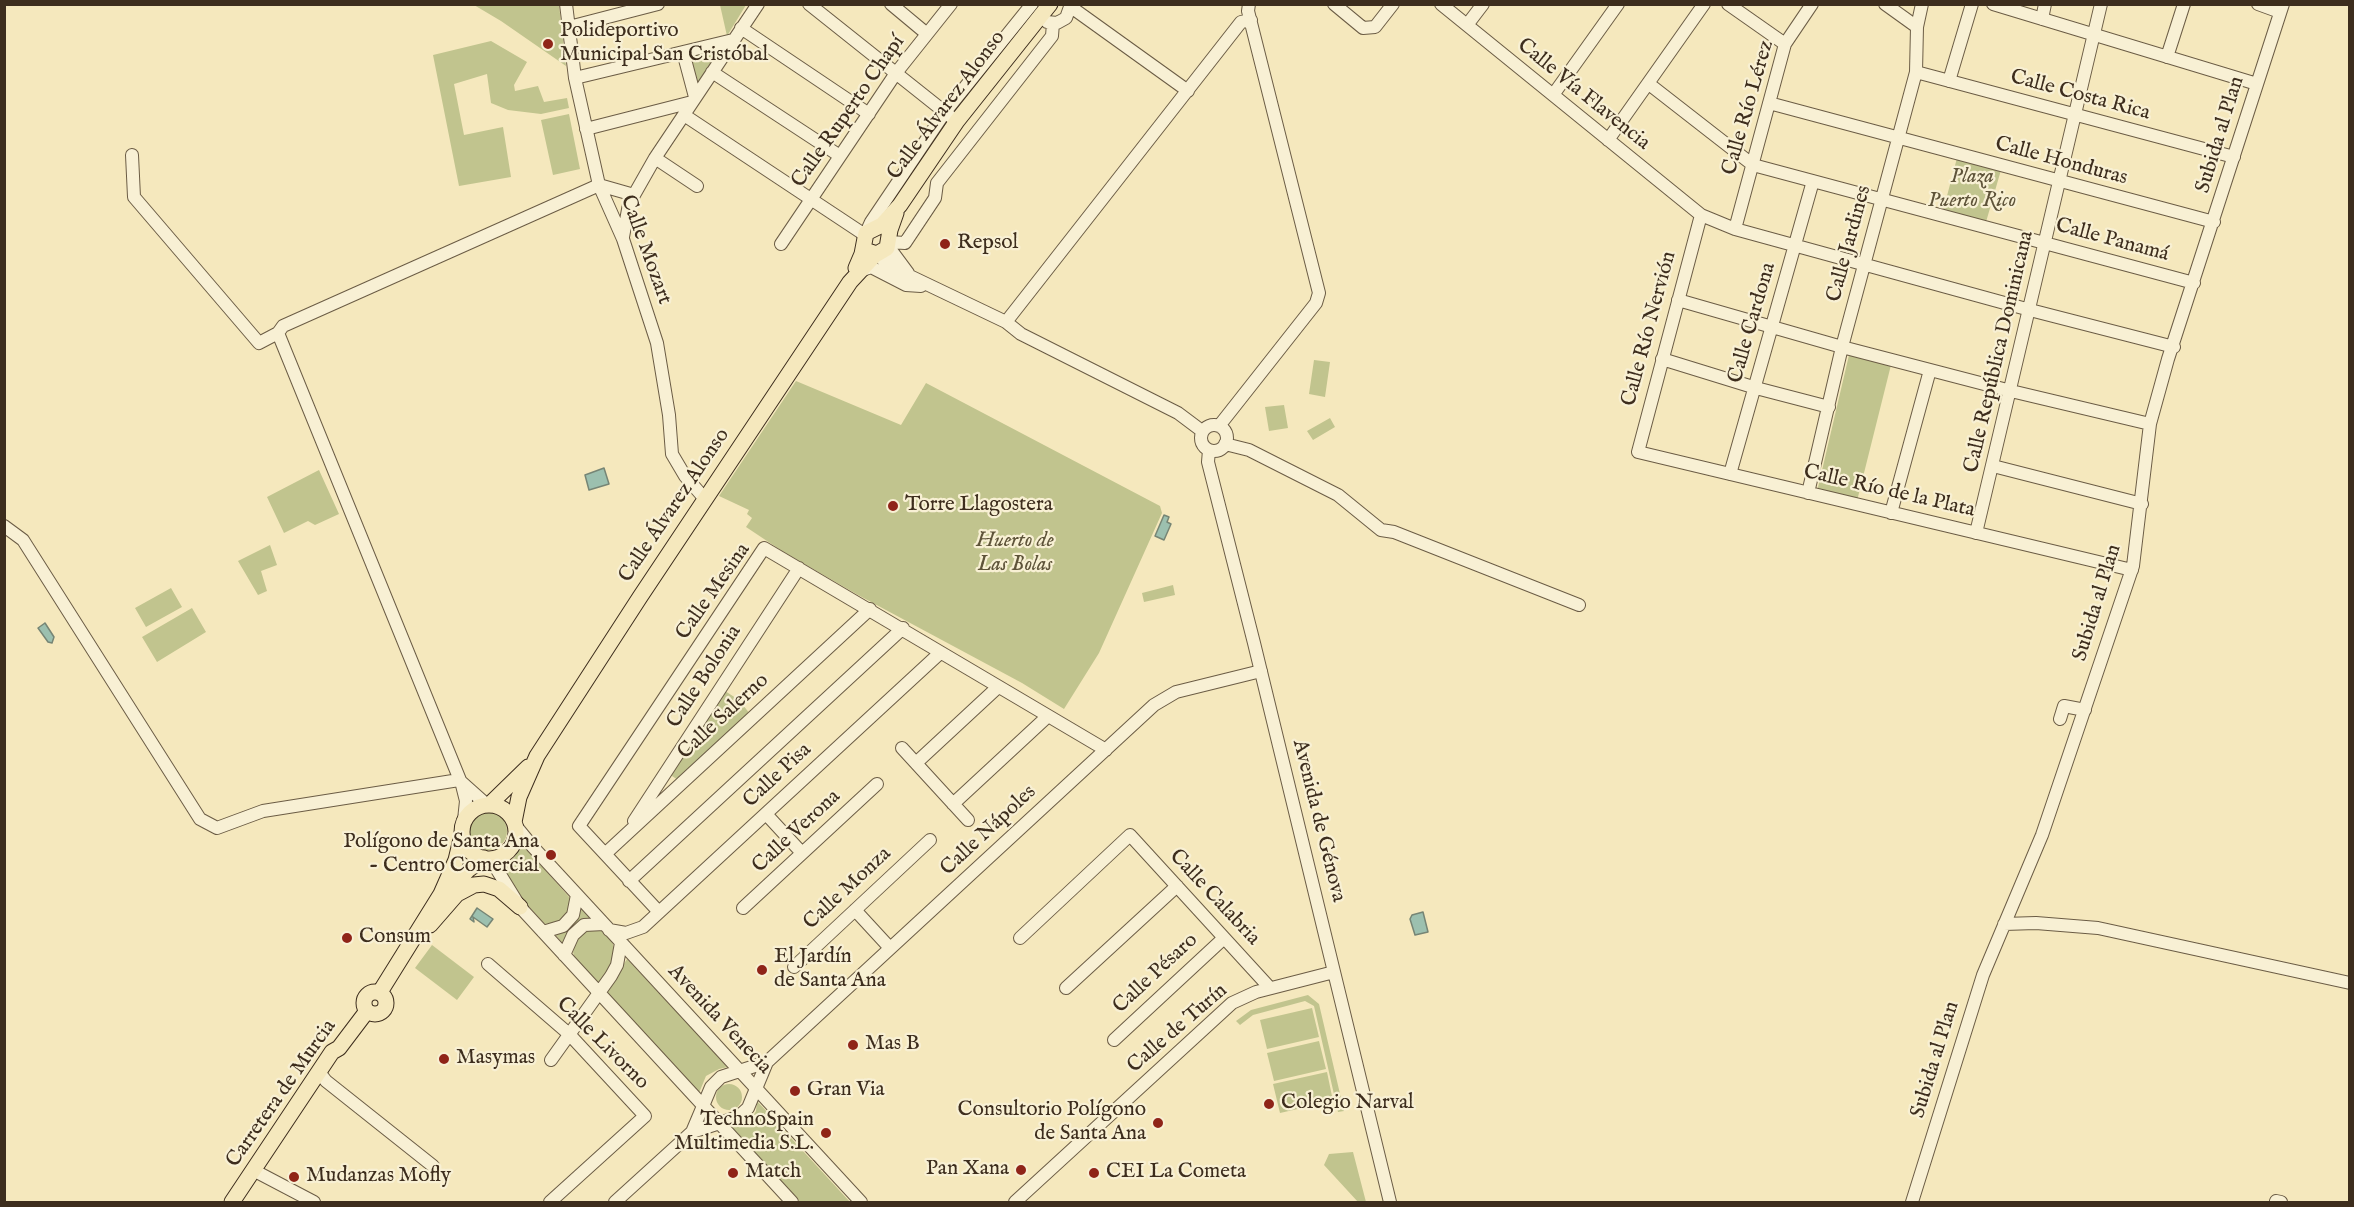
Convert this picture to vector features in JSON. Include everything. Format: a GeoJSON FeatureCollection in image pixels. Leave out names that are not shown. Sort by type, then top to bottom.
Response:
{"type":"FeatureCollection","features":[{"type":"Feature","properties":{"kind":"main road","name":"Calle Álvarez Alonso"},"geometry":{"type":"LineString","coordinates":[[852,278],[886,245],[890,226],[900,205],[951,117],[1042,11]]}},
{"type":"Feature","properties":{"kind":"main road","name":"Calle Álvarez Alonso"},"geometry":{"type":"LineString","coordinates":[[489,804],[516,781],[537,756],[852,278],[860,260],[864,237],[882,225],[900,205]]}},
{"type":"Feature","properties":{"kind":"main road"},"geometry":{"type":"LineString","coordinates":[[882,230],[886,245],[867,250],[864,237],[882,230]]}},
{"type":"Feature","properties":{"kind":"main road","name":"Calle Álvarez Alonso"},"geometry":{"type":"LineString","coordinates":[[515,824],[519,797],[537,756]]}},
{"type":"Feature","properties":{"kind":"main road"},"geometry":{"type":"LineString","coordinates":[[489,804],[507,811],[515,824],[515,839],[511,848],[498,857],[485,859],[471,852],[465,844],[463,827],[474,808],[489,804]]}},
{"type":"Feature","properties":{"kind":"main road","name":"Carretera de Murcia"},"geometry":{"type":"LineString","coordinates":[[232,1203],[332,1052],[339,1048],[367,1011],[363,1003],[366,996],[372,992],[380,992],[402,957],[447,881],[459,851],[463,827]]}},
{"type":"Feature","properties":{"kind":"main road","name":"Carretera de Murcia"},"geometry":{"type":"LineString","coordinates":[[402,957],[453,885],[468,870],[485,859]]}},
{"type":"Feature","properties":{"kind":"main road"},"geometry":{"type":"LineString","coordinates":[[402,957],[457,894],[470,886],[484,884],[495,887],[505,892],[520,907]]}},
{"type":"Feature","properties":{"kind":"street","name":"Calle Mozart"},"geometry":{"type":"LineString","coordinates":[[566,4],[575,78],[598,185],[623,239],[657,343],[669,416],[672,454],[685,476],[705,499]]}},
{"type":"Feature","properties":{"kind":"street"},"geometry":{"type":"LineString","coordinates":[[569,27],[658,4]]}},
{"type":"Feature","properties":{"kind":"street"},"geometry":{"type":"LineString","coordinates":[[623,239],[629,204],[633,195],[655,158],[758,4]]}},
{"type":"Feature","properties":{"kind":"street"},"geometry":{"type":"LineString","coordinates":[[809,4],[951,117]]}},
{"type":"Feature","properties":{"kind":"street"},"geometry":{"type":"LineString","coordinates":[[891,4],[927,34]]}},
{"type":"Feature","properties":{"kind":"street","name":"Calle Ruperto Chapí"},"geometry":{"type":"LineString","coordinates":[[781,244],[896,73],[951,4]]}},
{"type":"Feature","properties":{"kind":"street"},"geometry":{"type":"LineString","coordinates":[[1219,426],[1316,303],[1319,292],[1251,20],[1249,4]]}},
{"type":"Feature","properties":{"kind":"street"},"geometry":{"type":"LineString","coordinates":[[1334,4],[1363,28],[1375,27],[1393,4]]}},
{"type":"Feature","properties":{"kind":"street","name":"Calle Vía Flavencia"},"geometry":{"type":"LineString","coordinates":[[1442,4],[1701,215],[1735,229],[2174,347]]}},
{"type":"Feature","properties":{"kind":"street"},"geometry":{"type":"LineString","coordinates":[[1467,25],[1483,4]]}},
{"type":"Feature","properties":{"kind":"street"},"geometry":{"type":"LineString","coordinates":[[1553,95],[1618,4]]}},
{"type":"Feature","properties":{"kind":"street"},"geometry":{"type":"LineString","coordinates":[[1608,140],[1704,4]]}},
{"type":"Feature","properties":{"kind":"street"},"geometry":{"type":"LineString","coordinates":[[1728,4],[1785,44]]}},
{"type":"Feature","properties":{"kind":"street","name":"Calle Río Lérez"},"geometry":{"type":"LineString","coordinates":[[1735,229],[1785,44],[1812,4]]}},
{"type":"Feature","properties":{"kind":"street"},"geometry":{"type":"LineString","coordinates":[[1885,4],[1917,27]]}},
{"type":"Feature","properties":{"kind":"street","name":"Calle Jardines"},"geometry":{"type":"LineString","coordinates":[[1808,493],[1842,347],[1916,72],[1917,27],[1922,4]]}},
{"type":"Feature","properties":{"kind":"street"},"geometry":{"type":"LineString","coordinates":[[1949,81],[1972,4]]}},
{"type":"Feature","properties":{"kind":"street"},"geometry":{"type":"LineString","coordinates":[[1993,4],[2257,84]]}},
{"type":"Feature","properties":{"kind":"street"},"geometry":{"type":"LineString","coordinates":[[2042,19],[2045,4]]}},
{"type":"Feature","properties":{"kind":"street","name":"Calle República Dominicana"},"geometry":{"type":"LineString","coordinates":[[1976,533],[2101,4]]}},
{"type":"Feature","properties":{"kind":"street"},"geometry":{"type":"LineString","coordinates":[[2167,57],[2184,4]]}},
{"type":"Feature","properties":{"kind":"street"},"geometry":{"type":"LineString","coordinates":[[2258,4],[2282,8]]}},
{"type":"Feature","properties":{"kind":"street"},"geometry":{"type":"LineString","coordinates":[[1042,11],[1066,18],[1071,6],[1188,91]]}},
{"type":"Feature","properties":{"kind":"street","name":"Subida al Plan"},"geometry":{"type":"LineString","coordinates":[[1912,1203],[1983,975],[2042,835],[2132,570],[2142,504],[2150,424],[2282,8]]}},
{"type":"Feature","properties":{"kind":"street","name":"Calle Álvarez Alonso"},"geometry":{"type":"LineString","coordinates":[[886,245],[905,243],[935,198],[938,183],[1052,36],[1042,11]]}},
{"type":"Feature","properties":{"kind":"street"},"geometry":{"type":"LineString","coordinates":[[1006,322],[1241,22],[1251,20]]}},
{"type":"Feature","properties":{"kind":"street"},"geometry":{"type":"LineString","coordinates":[[741,28],[869,114]]}},
{"type":"Feature","properties":{"kind":"street"},"geometry":{"type":"LineString","coordinates":[[575,78],[733,40]]}},
{"type":"Feature","properties":{"kind":"street"},"geometry":{"type":"LineString","coordinates":[[683,52],[694,100]]}},
{"type":"Feature","properties":{"kind":"street"},"geometry":{"type":"LineString","coordinates":[[712,72],[840,156]]}},
{"type":"Feature","properties":{"kind":"street","name":"Calle Costa Rica"},"geometry":{"type":"LineString","coordinates":[[1916,72],[2234,156]]}},
{"type":"Feature","properties":{"kind":"street"},"geometry":{"type":"LineString","coordinates":[[1649,84],[1753,165]]}},
{"type":"Feature","properties":{"kind":"street"},"geometry":{"type":"LineString","coordinates":[[586,129],[694,100]]}},
{"type":"Feature","properties":{"kind":"street","name":"Calle Honduras"},"geometry":{"type":"LineString","coordinates":[[1769,103],[2214,222]]}},
{"type":"Feature","properties":{"kind":"street"},"geometry":{"type":"LineString","coordinates":[[684,115],[864,237]]}},
{"type":"Feature","properties":{"kind":"street","name":"Calle Álvarez Alonso"},"geometry":{"type":"LineString","coordinates":[[864,237],[871,222],[951,117]]}},
{"type":"Feature","properties":{"kind":"street"},"geometry":{"type":"LineString","coordinates":[[132,155],[134,197],[259,343],[278,333],[283,326],[598,185],[633,195]]}},
{"type":"Feature","properties":{"kind":"street"},"geometry":{"type":"LineString","coordinates":[[655,158],[697,186]]}},
{"type":"Feature","properties":{"kind":"street","name":"Calle Panamá"},"geometry":{"type":"LineString","coordinates":[[1753,165],[2194,283]]}},
{"type":"Feature","properties":{"kind":"street","name":"Calle Cardona"},"geometry":{"type":"LineString","coordinates":[[1730,474],[1773,329],[1813,181]]}},
{"type":"Feature","properties":{"kind":"street","name":"Calle Río Nervión"},"geometry":{"type":"LineString","coordinates":[[1638,452],[1701,215]]}},
{"type":"Feature","properties":{"kind":"street"},"geometry":{"type":"LineString","coordinates":[[886,245],[893,268],[1006,322],[1021,334],[1178,414],[1202,431]]}},
{"type":"Feature","properties":{"kind":"street"},"geometry":{"type":"LineString","coordinates":[[852,278],[871,267],[906,285],[932,288]]}},
{"type":"Feature","properties":{"kind":"street"},"geometry":{"type":"LineString","coordinates":[[1678,300],[1773,329],[2011,391],[2150,424]]}},
{"type":"Feature","properties":{"kind":"street"},"geometry":{"type":"LineString","coordinates":[[278,333],[459,780],[466,801],[463,827]]}},
{"type":"Feature","properties":{"kind":"street"},"geometry":{"type":"LineString","coordinates":[[1662,359],[1756,388],[1829,407]]}},
{"type":"Feature","properties":{"kind":"street"},"geometry":{"type":"LineString","coordinates":[[1891,513],[1930,370]]}},
{"type":"Feature","properties":{"kind":"street"},"geometry":{"type":"LineString","coordinates":[[1225,444],[1226,433],[1219,426],[1209,425],[1202,431],[1201,442],[1209,450],[1216,451],[1225,444],[1238,445],[1249,450],[1338,495],[1381,530],[1405,536],[1579,605]]}},
{"type":"Feature","properties":{"kind":"street","name":"Avenida de Génova"},"geometry":{"type":"LineString","coordinates":[[1209,450],[1208,462],[1390,1203]]}},
{"type":"Feature","properties":{"kind":"street","name":"Calle Río de la Plata"},"geometry":{"type":"LineString","coordinates":[[1638,452],[2132,570]]}},
{"type":"Feature","properties":{"kind":"street"},"geometry":{"type":"LineString","coordinates":[[1993,466],[2142,504]]}},
{"type":"Feature","properties":{"kind":"street"},"geometry":{"type":"LineString","coordinates":[[4,526],[23,540],[200,819],[217,828],[263,812],[459,780],[489,804]]}},
{"type":"Feature","properties":{"kind":"street","name":"Calle Mesina"},"geometry":{"type":"LineString","coordinates":[[659,912],[579,826],[764,548],[903,628],[940,653],[1106,750]]}},
{"type":"Feature","properties":{"kind":"street","name":"Calle Bolonia"},"geometry":{"type":"LineString","coordinates":[[623,837],[799,568]]}},
{"type":"Feature","properties":{"kind":"street","name":"Calle Salerno"},"geometry":{"type":"LineString","coordinates":[[605,854],[870,609]]}},
{"type":"Feature","properties":{"kind":"street","name":"Calle Pisa"},"geometry":{"type":"LineString","coordinates":[[629,881],[903,628]]}},
{"type":"Feature","properties":{"kind":"street","name":"Calle Pisa"},"geometry":{"type":"LineString","coordinates":[[643,927],[940,653]]}},
{"type":"Feature","properties":{"kind":"street","name":"Calle Nápoles"},"geometry":{"type":"LineString","coordinates":[[741,1072],[767,1062],[1154,705],[1170,694],[1261,671]]}},
{"type":"Feature","properties":{"kind":"street"},"geometry":{"type":"LineString","coordinates":[[916,763],[999,687]]}},
{"type":"Feature","properties":{"kind":"street"},"geometry":{"type":"LineString","coordinates":[[2060,720],[2064,706],[2085,710]]}},
{"type":"Feature","properties":{"kind":"street"},"geometry":{"type":"LineString","coordinates":[[953,804],[1048,716]]}},
{"type":"Feature","properties":{"kind":"street"},"geometry":{"type":"LineString","coordinates":[[902,748],[968,820]]}},
{"type":"Feature","properties":{"kind":"street","name":"Calle Verona"},"geometry":{"type":"LineString","coordinates":[[743,908],[877,784]]}},
{"type":"Feature","properties":{"kind":"street"},"geometry":{"type":"LineString","coordinates":[[766,814],[802,853]]}},
{"type":"Feature","properties":{"kind":"street","name":"Avenida Venecia"},"geometry":{"type":"LineString","coordinates":[[515,824],[577,895],[861,1203]]}},
{"type":"Feature","properties":{"kind":"street","name":"Calle Calabria"},"geometry":{"type":"LineString","coordinates":[[1020,938],[1130,835],[1270,988]]}},
{"type":"Feature","properties":{"kind":"street","name":"Calle Monza"},"geometry":{"type":"LineString","coordinates":[[794,967],[930,840]]}},
{"type":"Feature","properties":{"kind":"street"},"geometry":{"type":"LineString","coordinates":[[485,859],[495,868],[520,907],[792,1203]]}},
{"type":"Feature","properties":{"kind":"street"},"geometry":{"type":"LineString","coordinates":[[1066,988],[1177,886]]}},
{"type":"Feature","properties":{"kind":"street"},"geometry":{"type":"LineString","coordinates":[[543,932],[563,926],[573,915],[577,895]]}},
{"type":"Feature","properties":{"kind":"street"},"geometry":{"type":"LineString","coordinates":[[855,910],[890,948]]}},
{"type":"Feature","properties":{"kind":"street"},"geometry":{"type":"LineString","coordinates":[[2004,924],[2036,923],[2098,928],[2349,983]]}},
{"type":"Feature","properties":{"kind":"street"},"geometry":{"type":"LineString","coordinates":[[564,956],[573,935],[584,925],[607,927],[626,933],[643,927]]}},
{"type":"Feature","properties":{"kind":"street"},"geometry":{"type":"LineString","coordinates":[[638,961],[636,946],[643,927]]}},
{"type":"Feature","properties":{"kind":"street","name":"Calle Pésaro"},"geometry":{"type":"LineString","coordinates":[[1114,1040],[1224,938]]}},
{"type":"Feature","properties":{"kind":"street"},"geometry":{"type":"LineString","coordinates":[[551,1060],[617,965],[621,943]]}},
{"type":"Feature","properties":{"kind":"street","name":"Calle Livorno"},"geometry":{"type":"LineString","coordinates":[[488,964],[569,1034],[645,1116],[550,1203]]}},
{"type":"Feature","properties":{"kind":"street","name":"Calle de Turín"},"geometry":{"type":"LineString","coordinates":[[1015,1203],[1226,1008],[1240,998],[1270,988],[1334,972]]}},
{"type":"Feature","properties":{"kind":"street","name":"Calle Nápoles"},"geometry":{"type":"LineString","coordinates":[[756,1088],[767,1062]]}},
{"type":"Feature","properties":{"kind":"street"},"geometry":{"type":"LineString","coordinates":[[319,1072],[326,1081],[433,1166]]}},
{"type":"Feature","properties":{"kind":"street"},"geometry":{"type":"LineString","coordinates":[[692,1132],[711,1087],[721,1077],[741,1072]]}},
{"type":"Feature","properties":{"kind":"street"},"geometry":{"type":"LineString","coordinates":[[615,1203],[692,1132],[738,1117],[748,1108],[756,1088]]}},
{"type":"Feature","properties":{"kind":"street"},"geometry":{"type":"LineString","coordinates":[[253,1170],[314,1203]]}},
{"type":"Feature","properties":{"kind":"green space","name":"Polideportivo Municipal San Cristóbal"},"geometry":{"type":"Polygon","coordinates":[[[474,5],[559,5],[566,66],[501,21],[474,5]]]}},
{"type":"Feature","properties":{"kind":"green space"},"geometry":{"type":"Polygon","coordinates":[[[720,5],[746,5],[727,36],[720,5]]]}},
{"type":"Feature","properties":{"kind":"green space"},"geometry":{"type":"Polygon","coordinates":[[[491,41],[527,62],[514,85],[515,91],[538,86],[544,102],[567,98],[569,108],[541,114],[508,110],[491,103],[487,74],[454,84],[464,135],[503,127],[511,177],[459,186],[433,55],[491,41]]]}},
{"type":"Feature","properties":{"kind":"green space"},"geometry":{"type":"Polygon","coordinates":[[[720,48],[696,86],[689,56],[720,48]]]}},
{"type":"Feature","properties":{"kind":"green space"},"geometry":{"type":"Polygon","coordinates":[[[569,114],[580,169],[553,175],[541,120],[569,114]]]}},
{"type":"Feature","properties":{"kind":"green space","name":"Plaza Puerto Rico"},"geometry":{"type":"Polygon","coordinates":[[[1957,158],[2001,170],[1986,222],[1943,211],[1957,158]]]}},
{"type":"Feature","properties":{"kind":"green space"},"geometry":{"type":"Polygon","coordinates":[[[1849,355],[1891,365],[1856,505],[1816,496],[1849,355]]]}},
{"type":"Feature","properties":{"kind":"green space"},"geometry":{"type":"Polygon","coordinates":[[[1314,360],[1330,362],[1325,397],[1309,394],[1314,360]]]}},
{"type":"Feature","properties":{"kind":"green space","name":"Huerto de Las Bolas"},"geometry":{"type":"Polygon","coordinates":[[[796,381],[901,425],[926,383],[1160,506],[1162,513],[1099,653],[1064,709],[1022,683],[858,595],[782,551],[746,527],[752,518],[747,514],[749,510],[719,496],[796,381]]]}},
{"type":"Feature","properties":{"kind":"green space"},"geometry":{"type":"Polygon","coordinates":[[[1284,405],[1288,428],[1269,431],[1265,407],[1284,405]]]}},
{"type":"Feature","properties":{"kind":"green space"},"geometry":{"type":"Polygon","coordinates":[[[1330,418],[1335,427],[1313,440],[1307,431],[1330,418]]]}},
{"type":"Feature","properties":{"kind":"green space"},"geometry":{"type":"Polygon","coordinates":[[[319,470],[339,514],[315,525],[308,521],[284,533],[267,497],[319,470]]]}},
{"type":"Feature","properties":{"kind":"green space"},"geometry":{"type":"Polygon","coordinates":[[[270,545],[277,565],[261,571],[267,591],[258,595],[238,561],[270,545]]]}},
{"type":"Feature","properties":{"kind":"green space"},"geometry":{"type":"Polygon","coordinates":[[[1173,585],[1175,595],[1144,602],[1142,593],[1173,585]]]}},
{"type":"Feature","properties":{"kind":"green space"},"geometry":{"type":"Polygon","coordinates":[[[171,588],[182,607],[146,627],[135,608],[171,588]]]}},
{"type":"Feature","properties":{"kind":"green space"},"geometry":{"type":"Polygon","coordinates":[[[192,608],[206,632],[157,662],[142,637],[192,608]]]}},
{"type":"Feature","properties":{"kind":"green space"},"geometry":{"type":"Polygon","coordinates":[[[725,691],[739,700],[750,714],[678,780],[672,776],[670,771],[725,691]]]}},
{"type":"Feature","properties":{"kind":"green space"},"geometry":{"type":"Polygon","coordinates":[[[488,812],[501,818],[507,831],[501,844],[488,850],[475,844],[469,831],[475,818],[488,812]]]}},
{"type":"Feature","properties":{"kind":"green space"},"geometry":{"type":"Polygon","coordinates":[[[522,844],[570,898],[570,908],[561,921],[545,924],[512,889],[501,867],[514,858],[522,844]]]}},
{"type":"Feature","properties":{"kind":"green space"},"geometry":{"type":"Polygon","coordinates":[[[581,906],[593,918],[564,945],[554,933],[575,921],[581,906]]]}},
{"type":"Feature","properties":{"kind":"green space"},"geometry":{"type":"Polygon","coordinates":[[[598,929],[605,932],[613,944],[615,953],[613,964],[598,983],[575,959],[573,952],[577,938],[587,931],[598,929]]]}},
{"type":"Feature","properties":{"kind":"green space"},"geometry":{"type":"Polygon","coordinates":[[[432,945],[474,977],[457,1000],[415,968],[432,945]]]}},
{"type":"Feature","properties":{"kind":"green space"},"geometry":{"type":"Polygon","coordinates":[[[627,959],[728,1067],[706,1076],[699,1093],[606,992],[627,959]]]}},
{"type":"Feature","properties":{"kind":"green space"},"geometry":{"type":"Polygon","coordinates":[[[1308,995],[1319,1004],[1344,1111],[1338,1112],[1314,1006],[1305,1001],[1253,1015],[1240,1025],[1236,1021],[1251,1010],[1308,995]]]}},
{"type":"Feature","properties":{"kind":"green space"},"geometry":{"type":"Polygon","coordinates":[[[1312,1008],[1319,1037],[1267,1049],[1260,1020],[1312,1008]]]}},
{"type":"Feature","properties":{"kind":"green space"},"geometry":{"type":"Polygon","coordinates":[[[1319,1041],[1326,1069],[1274,1081],[1267,1053],[1319,1041]]]}},
{"type":"Feature","properties":{"kind":"green space"},"geometry":{"type":"Polygon","coordinates":[[[1327,1072],[1333,1101],[1280,1113],[1273,1084],[1327,1072]]]}},
{"type":"Feature","properties":{"kind":"green space"},"geometry":{"type":"Polygon","coordinates":[[[729,1084],[738,1088],[742,1097],[738,1106],[729,1110],[720,1106],[716,1097],[720,1088],[729,1084]]]}},
{"type":"Feature","properties":{"kind":"green space"},"geometry":{"type":"Polygon","coordinates":[[[757,1101],[850,1202],[800,1202],[730,1126],[744,1124],[752,1118],[756,1111],[757,1101]]]}},
{"type":"Feature","properties":{"kind":"green space"},"geometry":{"type":"Polygon","coordinates":[[[1353,1152],[1366,1202],[1358,1202],[1324,1165],[1329,1154],[1353,1152]]]}},
{"type":"Feature","properties":{"kind":"shaded area"},"geometry":{"type":"Polygon","coordinates":[[[604,468],[609,484],[589,490],[585,475],[604,468]]]}},
{"type":"Feature","properties":{"kind":"shaded area"},"geometry":{"type":"Polygon","coordinates":[[[1164,515],[1169,517],[1167,522],[1171,524],[1164,540],[1155,536],[1164,515]]]}},
{"type":"Feature","properties":{"kind":"shaded area"},"geometry":{"type":"Polygon","coordinates":[[[45,623],[54,637],[52,643],[48,642],[38,628],[45,623]]]}},
{"type":"Feature","properties":{"kind":"shaded area"},"geometry":{"type":"Polygon","coordinates":[[[477,908],[493,919],[487,927],[473,917],[474,922],[470,919],[477,908]]]}},
{"type":"Feature","properties":{"kind":"shaded area"},"geometry":{"type":"Polygon","coordinates":[[[1423,912],[1428,932],[1415,935],[1410,919],[1412,915],[1423,912]]]}},
{"type":"Feature","properties":{"kind":"place","name":"Polideportivo Municipal San Cristóbal"},"geometry":{"type":"Point","coordinates":[548,44]}},
{"type":"Feature","properties":{"kind":"place","name":"Repsol"},"geometry":{"type":"Point","coordinates":[945,244]}},
{"type":"Feature","properties":{"kind":"place","name":"Torre Llagostera"},"geometry":{"type":"Point","coordinates":[893,506]}},
{"type":"Feature","properties":{"kind":"place","name":"Polígono de Santa Ana - Centro Comercial"},"geometry":{"type":"Point","coordinates":[551,855]}},
{"type":"Feature","properties":{"kind":"place","name":"Consum"},"geometry":{"type":"Point","coordinates":[347,938]}},
{"type":"Feature","properties":{"kind":"place","name":"El Jardín de Santa Ana"},"geometry":{"type":"Point","coordinates":[762,970]}},
{"type":"Feature","properties":{"kind":"place","name":"Mas B"},"geometry":{"type":"Point","coordinates":[853,1045]}},
{"type":"Feature","properties":{"kind":"place","name":"Masymas"},"geometry":{"type":"Point","coordinates":[444,1059]}},
{"type":"Feature","properties":{"kind":"place","name":"Gran Via"},"geometry":{"type":"Point","coordinates":[795,1091]}},
{"type":"Feature","properties":{"kind":"place","name":"Colegio Narval"},"geometry":{"type":"Point","coordinates":[1269,1104]}},
{"type":"Feature","properties":{"kind":"place","name":"Consultorio Polígono de Santa Ana"},"geometry":{"type":"Point","coordinates":[1158,1123]}},
{"type":"Feature","properties":{"kind":"place","name":"TechnoSpain Multimedia S.L."},"geometry":{"type":"Point","coordinates":[826,1133]}},
{"type":"Feature","properties":{"kind":"place","name":"Pan Xana"},"geometry":{"type":"Point","coordinates":[1021,1170]}},
{"type":"Feature","properties":{"kind":"place","name":"Match"},"geometry":{"type":"Point","coordinates":[733,1173]}},
{"type":"Feature","properties":{"kind":"place","name":"CEI La Cometa"},"geometry":{"type":"Point","coordinates":[1094,1173]}},
{"type":"Feature","properties":{"kind":"place","name":"Mudanzas Mofly"},"geometry":{"type":"Point","coordinates":[294,1177]}}]}
